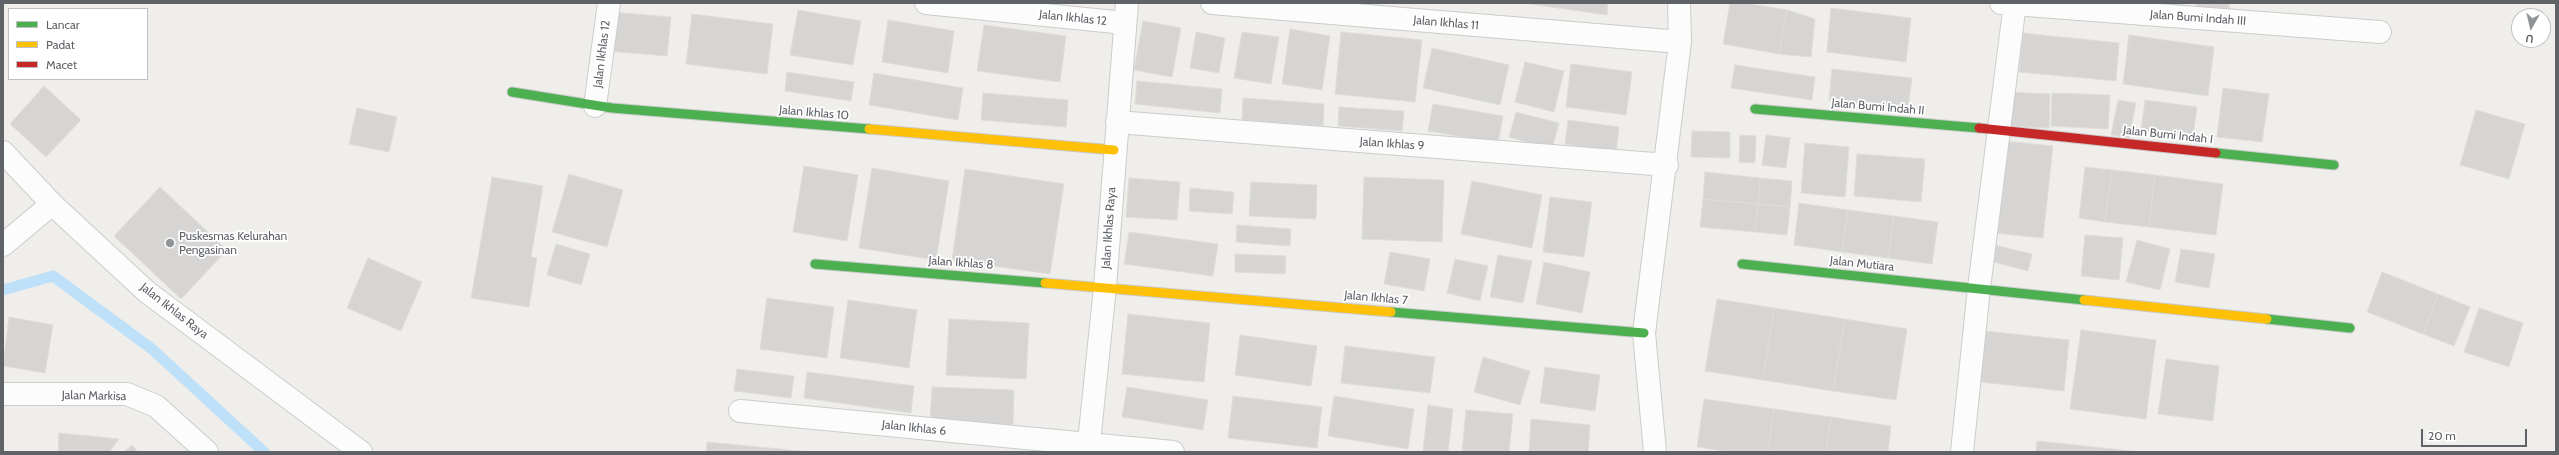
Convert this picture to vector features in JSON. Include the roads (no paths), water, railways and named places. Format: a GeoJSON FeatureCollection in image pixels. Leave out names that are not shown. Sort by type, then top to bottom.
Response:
{"type":"FeatureCollection","features":[{"type":"Feature","properties":{"kind":"street","name":"Jalan Ikhlas 12"},"geometry":{"type":"LineString","coordinates":[[595,106],[609,3]]}},
{"type":"Feature","properties":{"kind":"street","name":"Jalan Ikhlas 12"},"geometry":{"type":"LineString","coordinates":[[926,3],[1126,13]]}},
{"type":"Feature","properties":{"kind":"street","name":"Jalan Ikhlas 11"},"geometry":{"type":"LineString","coordinates":[[1212,3],[1680,42]]}},
{"type":"Feature","properties":{"kind":"street"},"geometry":{"type":"LineString","coordinates":[[1655,452],[1644,333],[1667,165],[1680,42],[1679,3]]}},
{"type":"Feature","properties":{"kind":"street"},"geometry":{"type":"LineString","coordinates":[[1962,452],[1979,288],[1999,130],[2010,4]]}},
{"type":"Feature","properties":{"kind":"street","name":"Jalan Bumi Indah III"},"geometry":{"type":"LineString","coordinates":[[2010,4],[2380,32]]}},
{"type":"Feature","properties":{"kind":"street","name":"Jalan Ikhlas Raya"},"geometry":{"type":"LineString","coordinates":[[1088,449],[1105,287],[1114,150],[1126,13]]}},
{"type":"Feature","properties":{"kind":"street","name":"Jalan Ikhlas 10"},"geometry":{"type":"LineString","coordinates":[[512,92],[595,106],[1114,150]]}},
{"type":"Feature","properties":{"kind":"street","name":"Jalan Bumi Indah II"},"geometry":{"type":"LineString","coordinates":[[1755,109],[1999,130]]}},
{"type":"Feature","properties":{"kind":"street","name":"Jalan Ikhlas 9"},"geometry":{"type":"LineString","coordinates":[[1117,122],[1667,165]]}},
{"type":"Feature","properties":{"kind":"street","name":"Jalan Bumi Indah I"},"geometry":{"type":"LineString","coordinates":[[1999,130],[2334,165]]}},
{"type":"Feature","properties":{"kind":"street","name":"Jalan Ikhlas Raya"},"geometry":{"type":"LineString","coordinates":[[3,152],[52,204],[147,292],[361,452]]}},
{"type":"Feature","properties":{"kind":"street"},"geometry":{"type":"LineString","coordinates":[[3,245],[52,204]]}},
{"type":"Feature","properties":{"kind":"street","name":"Jalan Ikhlas 8"},"geometry":{"type":"LineString","coordinates":[[815,264],[1105,287]]}},
{"type":"Feature","properties":{"kind":"street","name":"Jalan Mutiara"},"geometry":{"type":"LineString","coordinates":[[1742,264],[2350,328]]}},
{"type":"Feature","properties":{"kind":"street","name":"Jalan Ikhlas 7"},"geometry":{"type":"LineString","coordinates":[[1105,287],[1644,333]]}},
{"type":"Feature","properties":{"kind":"street","name":"Jalan Markisa"},"geometry":{"type":"LineString","coordinates":[[3,394],[127,394],[156,406],[177,423],[207,452]]}},
{"type":"Feature","properties":{"kind":"street","name":"Jalan Ikhlas 6"},"geometry":{"type":"LineString","coordinates":[[740,411],[1088,449],[1173,452]]}},
{"type":"Feature","properties":{"kind":"waterway"},"geometry":{"type":"LineString","coordinates":[[3,290],[53,276],[152,349],[264,452]]}},
{"type":"Feature","properties":{"kind":"place","name":"Puskesmas Kelurahan Pengasinan"},"geometry":{"type":"Point","coordinates":[170,243]}}]}
